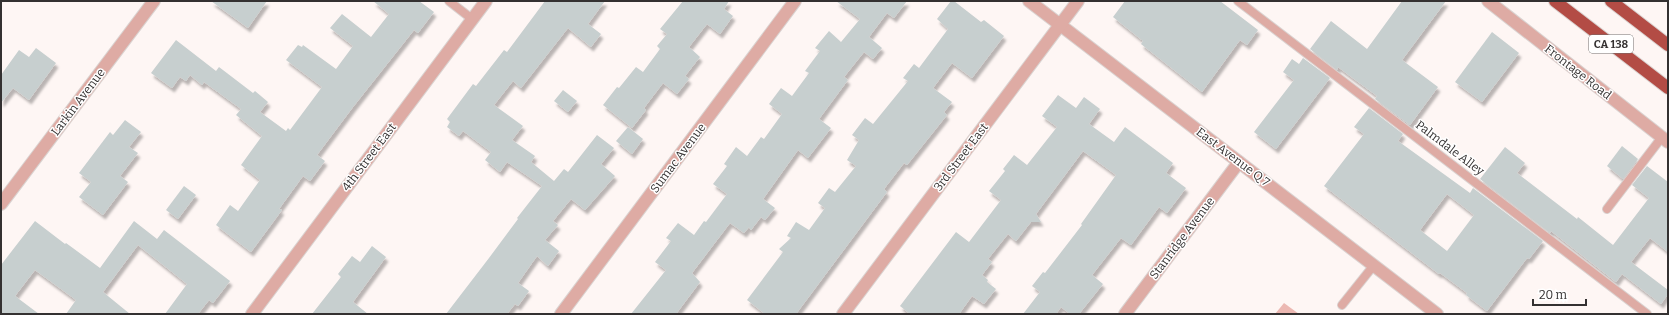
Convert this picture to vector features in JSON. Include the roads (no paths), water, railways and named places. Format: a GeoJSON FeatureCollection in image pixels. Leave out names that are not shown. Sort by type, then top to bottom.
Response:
{"type":"FeatureCollection","features":[{"type":"Feature","properties":{"kind":"highway","name":"CA 138"},"geometry":{"type":"LineString","coordinates":[[1555,1],[1668,88]]}},
{"type":"Feature","properties":{"kind":"highway","name":"CA 138"},"geometry":{"type":"LineString","coordinates":[[1610,1],[1668,45]]}},
{"type":"Feature","properties":{"kind":"street","name":"Larkin Avenue"},"geometry":{"type":"LineString","coordinates":[[1,204],[154,1]]}},
{"type":"Feature","properties":{"kind":"street","name":"4th Street East"},"geometry":{"type":"LineString","coordinates":[[252,314],[486,1]]}},
{"type":"Feature","properties":{"kind":"street","name":"Sumac Avenue"},"geometry":{"type":"LineString","coordinates":[[561,314],[796,1]]}},
{"type":"Feature","properties":{"kind":"street","name":"East Avenue Q 7"},"geometry":{"type":"LineString","coordinates":[[1029,1],[1437,314]]}},
{"type":"Feature","properties":{"kind":"street","name":"3rd Street East"},"geometry":{"type":"LineString","coordinates":[[843,314],[1078,1]]}},
{"type":"Feature","properties":{"kind":"street","name":"Frontage Road"},"geometry":{"type":"LineString","coordinates":[[1488,1],[1665,140]]}},
{"type":"Feature","properties":{"kind":"street","name":"Stanridge Avenue"},"geometry":{"type":"LineString","coordinates":[[1125,314],[1239,162]]}},
{"type":"Feature","properties":{"kind":"lane"},"geometry":{"type":"LineString","coordinates":[[449,1],[472,19]]}},
{"type":"Feature","properties":{"kind":"lane","name":"Palmdale Alley"},"geometry":{"type":"LineString","coordinates":[[1238,1],[1647,314]]}},
{"type":"Feature","properties":{"kind":"lane"},"geometry":{"type":"LineString","coordinates":[[1607,209],[1665,140]]}},
{"type":"Feature","properties":{"kind":"lane"},"geometry":{"type":"LineString","coordinates":[[1342,305],[1374,266]]}}]}
